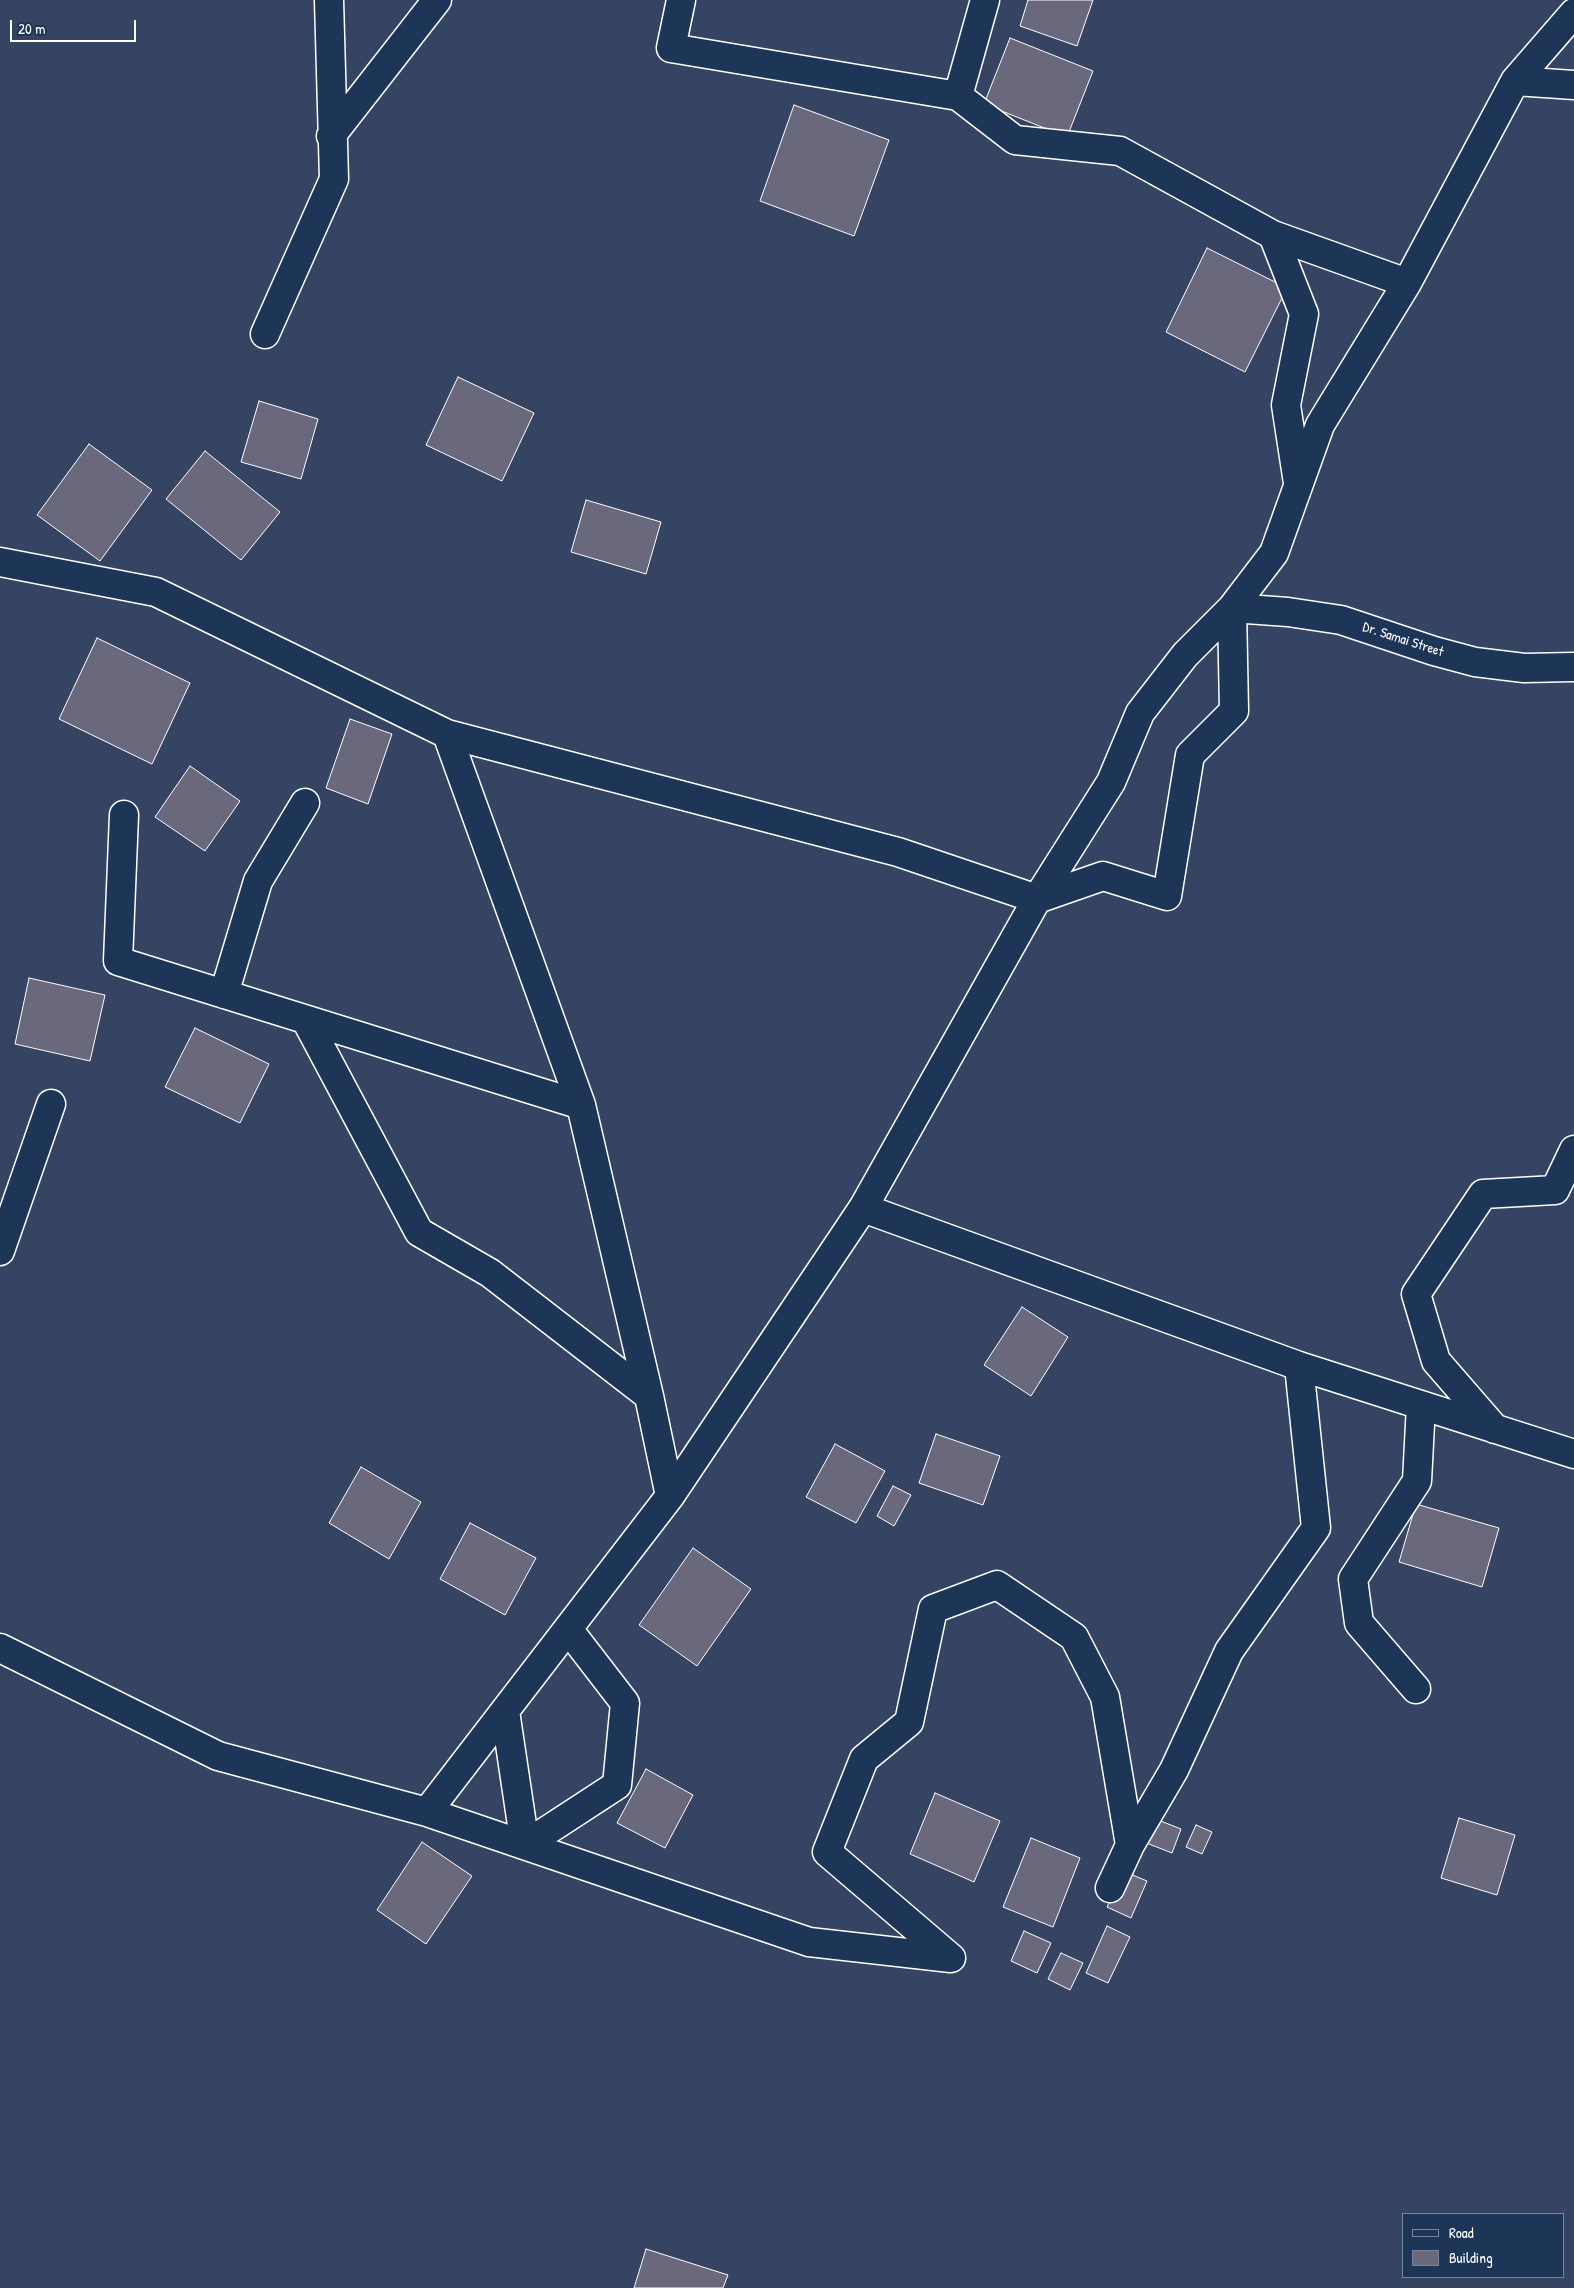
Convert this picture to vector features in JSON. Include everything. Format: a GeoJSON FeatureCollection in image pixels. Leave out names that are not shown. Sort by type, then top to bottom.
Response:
{"type":"FeatureCollection","features":[{"type":"Feature","properties":{"kind":"street"},"geometry":{"type":"LineString","coordinates":[[265,334],[334,180],[331,136],[329,0]]}},
{"type":"Feature","properties":{"kind":"street"},"geometry":{"type":"LineString","coordinates":[[331,136],[437,0]]}},
{"type":"Feature","properties":{"kind":"street"},"geometry":{"type":"LineString","coordinates":[[681,0],[671,48],[958,96],[1015,140],[1120,151],[1273,236],[1407,283]]}},
{"type":"Feature","properties":{"kind":"street"},"geometry":{"type":"LineString","coordinates":[[958,96],[985,0]]}},
{"type":"Feature","properties":{"kind":"street"},"geometry":{"type":"LineString","coordinates":[[427,1812],[670,1496],[863,1208],[1037,899],[1111,782],[1140,713],[1185,655],[1232,608],[1274,553],[1320,425],[1407,283],[1515,81],[1574,13]]}},
{"type":"Feature","properties":{"kind":"street"},"geometry":{"type":"LineString","coordinates":[[1515,81],[1574,85]]}},
{"type":"Feature","properties":{"kind":"street"},"geometry":{"type":"LineString","coordinates":[[1273,236],[1304,314],[1286,405],[1298,485]]}},
{"type":"Feature","properties":{"kind":"street"},"geometry":{"type":"LineString","coordinates":[[0,562],[156,592],[447,734],[898,852],[1037,899],[1103,876],[1167,896],[1190,756],[1234,711],[1232,608]]}},
{"type":"Feature","properties":{"kind":"street","name":"Dr. Samai Street"},"geometry":{"type":"LineString","coordinates":[[1232,608],[1288,612],[1341,620],[1434,651],[1475,662],[1524,668],[1574,667]]}},
{"type":"Feature","properties":{"kind":"street"},"geometry":{"type":"LineString","coordinates":[[447,734],[581,1104],[649,1396],[670,1496]]}},
{"type":"Feature","properties":{"kind":"street"},"geometry":{"type":"LineString","coordinates":[[224,994],[258,881],[305,804]]}},
{"type":"Feature","properties":{"kind":"street"},"geometry":{"type":"LineString","coordinates":[[124,815],[118,961],[581,1104]]}},
{"type":"Feature","properties":{"kind":"street"},"geometry":{"type":"LineString","coordinates":[[306,1020],[419,1232],[490,1273],[649,1396]]}},
{"type":"Feature","properties":{"kind":"street"},"geometry":{"type":"LineString","coordinates":[[0,1251],[51,1104]]}},
{"type":"Feature","properties":{"kind":"street"},"geometry":{"type":"LineString","coordinates":[[1495,1429],[1436,1360],[1416,1294],[1483,1194],[1555,1190],[1574,1150]]}},
{"type":"Feature","properties":{"kind":"street"},"geometry":{"type":"LineString","coordinates":[[863,1208],[1299,1366],[1574,1454]]}},
{"type":"Feature","properties":{"kind":"street"},"geometry":{"type":"LineString","coordinates":[[1110,1888],[1130,1845],[1174,1770],[1229,1651],[1316,1528],[1299,1366]]}},
{"type":"Feature","properties":{"kind":"street"},"geometry":{"type":"LineString","coordinates":[[1416,1689],[1359,1623],[1353,1579],[1417,1481],[1421,1405]]}},
{"type":"Feature","properties":{"kind":"street"},"geometry":{"type":"LineString","coordinates":[[0,1648],[218,1756],[427,1812],[809,1942],[951,1958],[827,1852],[864,1759],[909,1722],[933,1609],[997,1585],[1074,1637],[1105,1697],[1130,1845]]}},
{"type":"Feature","properties":{"kind":"street"},"geometry":{"type":"LineString","coordinates":[[525,1845],[617,1785],[625,1703],[568,1628]]}},
{"type":"Feature","properties":{"kind":"street"},"geometry":{"type":"LineString","coordinates":[[504,1711],[525,1845]]}},
{"type":"Feature","properties":{"kind":"building"},"geometry":{"type":"Polygon","coordinates":[[[1028,0],[1093,0],[1077,46],[1020,26],[1028,0]]]}},
{"type":"Feature","properties":{"kind":"building"},"geometry":{"type":"Polygon","coordinates":[[[1010,38],[1093,71],[1067,137],[984,104],[1010,38]]]}},
{"type":"Feature","properties":{"kind":"building"},"geometry":{"type":"Polygon","coordinates":[[[794,105],[889,140],[854,236],[760,201],[794,105]]]}},
{"type":"Feature","properties":{"kind":"building"},"geometry":{"type":"Polygon","coordinates":[[[1207,248],[1287,288],[1245,372],[1166,332],[1207,248]]]}},
{"type":"Feature","properties":{"kind":"building"},"geometry":{"type":"Polygon","coordinates":[[[458,377],[534,413],[502,481],[426,445],[458,377]]]}},
{"type":"Feature","properties":{"kind":"building"},"geometry":{"type":"Polygon","coordinates":[[[259,401],[318,419],[301,479],[241,462],[259,401]]]}},
{"type":"Feature","properties":{"kind":"building"},"geometry":{"type":"Polygon","coordinates":[[[89,444],[152,490],[100,561],[37,515],[89,444]]]}},
{"type":"Feature","properties":{"kind":"building"},"geometry":{"type":"Polygon","coordinates":[[[205,451],[280,512],[241,560],[166,499],[205,451]]]}},
{"type":"Feature","properties":{"kind":"building"},"geometry":{"type":"Polygon","coordinates":[[[586,500],[661,522],[646,574],[571,552],[586,500]]]}},
{"type":"Feature","properties":{"kind":"building"},"geometry":{"type":"Polygon","coordinates":[[[97,638],[190,683],[152,764],[59,719],[97,638]]]}},
{"type":"Feature","properties":{"kind":"building"},"geometry":{"type":"Polygon","coordinates":[[[350,719],[392,734],[368,804],[326,788],[350,719]]]}},
{"type":"Feature","properties":{"kind":"building"},"geometry":{"type":"Polygon","coordinates":[[[190,766],[240,801],[205,851],[155,817],[190,766]]]}},
{"type":"Feature","properties":{"kind":"building"},"geometry":{"type":"Polygon","coordinates":[[[29,978],[105,995],[90,1061],[15,1044],[29,978]]]}},
{"type":"Feature","properties":{"kind":"building"},"geometry":{"type":"Polygon","coordinates":[[[195,1028],[269,1064],[240,1123],[165,1087],[195,1028]]]}},
{"type":"Feature","properties":{"kind":"building"},"geometry":{"type":"Polygon","coordinates":[[[1022,1307],[1068,1337],[1031,1396],[984,1365],[1022,1307]]]}},
{"type":"Feature","properties":{"kind":"building"},"geometry":{"type":"Polygon","coordinates":[[[936,1434],[1000,1456],[983,1505],[919,1483],[936,1434]]]}},
{"type":"Feature","properties":{"kind":"building"},"geometry":{"type":"Polygon","coordinates":[[[835,1444],[885,1471],[856,1523],[806,1497],[835,1444]]]}},
{"type":"Feature","properties":{"kind":"building"},"geometry":{"type":"Polygon","coordinates":[[[361,1467],[421,1502],[389,1559],[329,1523],[361,1467]]]}},
{"type":"Feature","properties":{"kind":"building"},"geometry":{"type":"Polygon","coordinates":[[[893,1486],[911,1495],[894,1526],[877,1516],[893,1486]]]}},
{"type":"Feature","properties":{"kind":"building"},"geometry":{"type":"Polygon","coordinates":[[[1416,1504],[1499,1528],[1482,1587],[1399,1562],[1416,1504]]]}},
{"type":"Feature","properties":{"kind":"building"},"geometry":{"type":"Polygon","coordinates":[[[470,1523],[536,1558],[505,1615],[440,1579],[470,1523]]]}},
{"type":"Feature","properties":{"kind":"building"},"geometry":{"type":"Polygon","coordinates":[[[693,1548],[751,1589],[697,1666],[639,1625],[693,1548]]]}},
{"type":"Feature","properties":{"kind":"building"},"geometry":{"type":"Polygon","coordinates":[[[646,1769],[693,1795],[665,1848],[617,1823],[646,1769]]]}},
{"type":"Feature","properties":{"kind":"building"},"geometry":{"type":"Polygon","coordinates":[[[935,1793],[1000,1821],[974,1882],[910,1854],[935,1793]]]}},
{"type":"Feature","properties":{"kind":"building"},"geometry":{"type":"Polygon","coordinates":[[[1153,1818],[1181,1829],[1172,1853],[1144,1842],[1153,1818]]]}},
{"type":"Feature","properties":{"kind":"building"},"geometry":{"type":"Polygon","coordinates":[[[1459,1818],[1515,1835],[1497,1895],[1441,1878],[1459,1818]]]}},
{"type":"Feature","properties":{"kind":"building"},"geometry":{"type":"Polygon","coordinates":[[[1196,1825],[1212,1832],[1202,1854],[1186,1847],[1196,1825]]]}},
{"type":"Feature","properties":{"kind":"building"},"geometry":{"type":"Polygon","coordinates":[[[1031,1838],[1080,1858],[1053,1927],[1003,1907],[1031,1838]]]}},
{"type":"Feature","properties":{"kind":"building"},"geometry":{"type":"Polygon","coordinates":[[[422,1842],[472,1876],[426,1944],[377,1910],[422,1842]]]}},
{"type":"Feature","properties":{"kind":"building"},"geometry":{"type":"Polygon","coordinates":[[[1123,1871],[1147,1881],[1131,1918],[1107,1907],[1123,1871]]]}},
{"type":"Feature","properties":{"kind":"building"},"geometry":{"type":"Polygon","coordinates":[[[1107,1926],[1130,1937],[1108,1983],[1086,1973],[1107,1926]]]}},
{"type":"Feature","properties":{"kind":"building"},"geometry":{"type":"Polygon","coordinates":[[[1024,1931],[1051,1943],[1037,1973],[1011,1961],[1024,1931]]]}},
{"type":"Feature","properties":{"kind":"building"},"geometry":{"type":"Polygon","coordinates":[[[1061,1953],[1083,1963],[1070,1990],[1048,1979],[1061,1953]]]}},
{"type":"Feature","properties":{"kind":"building"},"geometry":{"type":"Polygon","coordinates":[[[646,2249],[728,2275],[723,2288],[634,2288],[646,2249]]]}}]}
